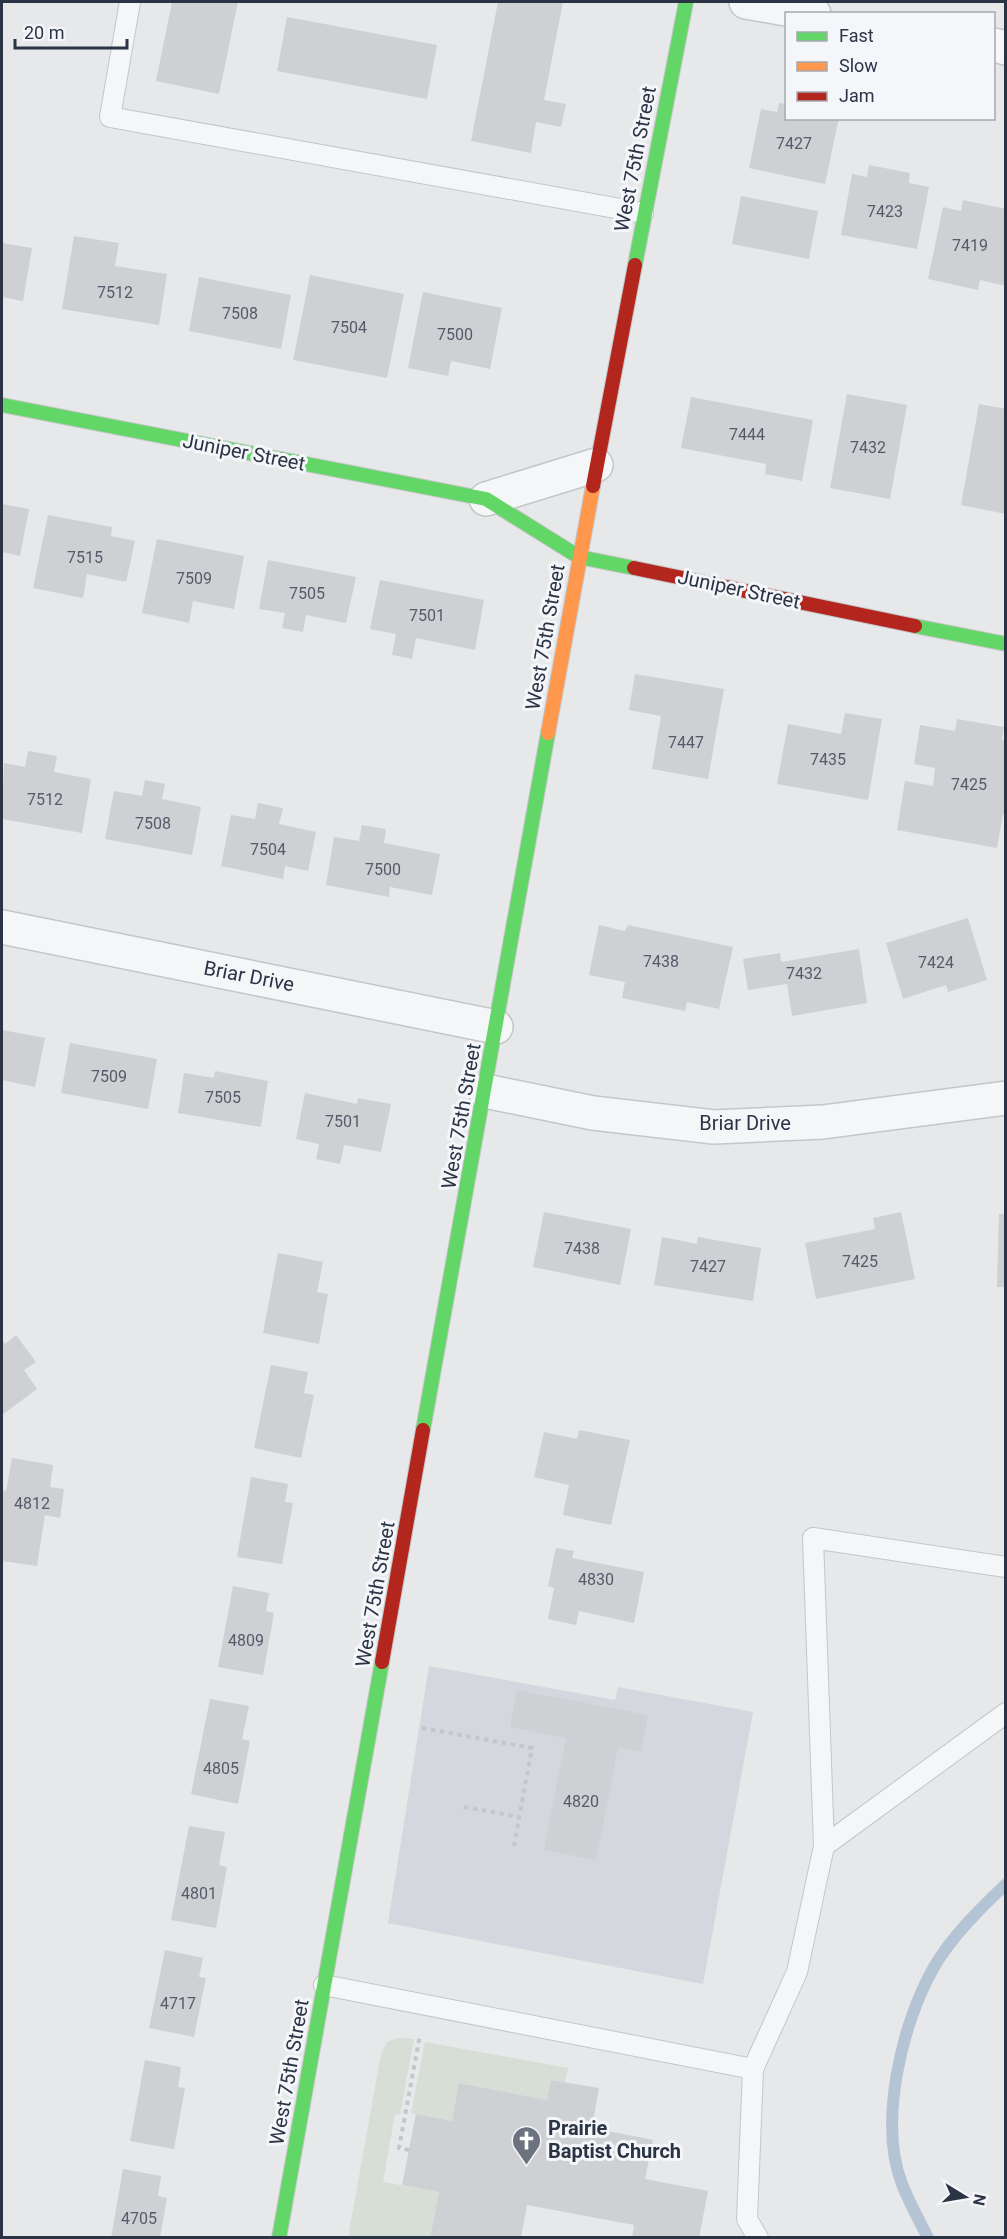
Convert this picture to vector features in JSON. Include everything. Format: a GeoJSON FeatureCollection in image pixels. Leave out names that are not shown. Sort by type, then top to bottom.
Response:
{"type":"FeatureCollection","features":[{"type":"Feature","properties":{"kind":"main road","name":"West 75th Street"},"geometry":{"type":"LineString","coordinates":[[279,2238],[579,557],[686,2]]}},
{"type":"Feature","properties":{"kind":"main road","name":"Juniper Street"},"geometry":{"type":"LineString","coordinates":[[2,405],[486,499],[579,557],[1005,644]]}},
{"type":"Feature","properties":{"kind":"street"},"geometry":{"type":"LineString","coordinates":[[747,2],[803,12]]}},
{"type":"Feature","properties":{"kind":"street","name":"Juniper Street"},"geometry":{"type":"LineString","coordinates":[[486,499],[596,465]]}},
{"type":"Feature","properties":{"kind":"street","name":"Briar Drive"},"geometry":{"type":"LineString","coordinates":[[2,927],[496,1027]]}},
{"type":"Feature","properties":{"kind":"street","name":"Briar Drive"},"geometry":{"type":"LineString","coordinates":[[485,1091],[593,1113],[714,1127],[823,1122],[1005,1098]]}},
{"type":"Feature","properties":{"kind":"lane"},"geometry":{"type":"LineString","coordinates":[[130,2],[110,117],[644,213]]}},
{"type":"Feature","properties":{"kind":"lane"},"geometry":{"type":"LineString","coordinates":[[758,2238],[748,2228],[753,2069],[797,1972],[824,1846],[813,1538],[1005,1568]]}},
{"type":"Feature","properties":{"kind":"lane"},"geometry":{"type":"LineString","coordinates":[[824,1846],[1005,1713]]}},
{"type":"Feature","properties":{"kind":"lane"},"geometry":{"type":"LineString","coordinates":[[324,1985],[753,2069]]}},
{"type":"Feature","properties":{"kind":"path"},"geometry":{"type":"LineString","coordinates":[[422,1728],[532,1748],[514,1846]]}},
{"type":"Feature","properties":{"kind":"path"},"geometry":{"type":"LineString","coordinates":[[465,1807],[520,1817]]}},
{"type":"Feature","properties":{"kind":"path"},"geometry":{"type":"LineString","coordinates":[[409,2150],[399,2148],[420,2035]]}},
{"type":"Feature","properties":{"kind":"shaded area"},"geometry":{"type":"Polygon","coordinates":[[[429,1666],[615,1700],[618,1687],[753,1712],[703,1984],[388,1923],[429,1666]]]}},
{"type":"Feature","properties":{"kind":"shaded area"},"geometry":{"type":"Polygon","coordinates":[[[397,2038],[414,2039],[400,2115],[395,2114],[383,2182],[439,2192],[430,2237],[348,2238],[381,2054],[387,2042],[397,2038]]]}},
{"type":"Feature","properties":{"kind":"shaded area"},"geometry":{"type":"Polygon","coordinates":[[[425,2042],[568,2068],[565,2082],[551,2080],[547,2100],[460,2083],[452,2121],[411,2113],[425,2042]]]}},
{"type":"Feature","properties":{"kind":"building"},"geometry":{"type":"Polygon","coordinates":[[[172,2],[238,2],[219,94],[156,81],[172,2]]]}},
{"type":"Feature","properties":{"kind":"building"},"geometry":{"type":"Polygon","coordinates":[[[498,2],[563,2],[544,100],[566,104],[561,127],[536,122],[531,153],[471,141],[498,2]]]}},
{"type":"Feature","properties":{"kind":"building"},"geometry":{"type":"Polygon","coordinates":[[[287,17],[437,45],[427,99],[277,71],[287,17]]]}},
{"type":"Feature","properties":{"kind":"building"},"geometry":{"type":"Polygon","coordinates":[[[779,103],[785,104],[785,120],[839,120],[825,184],[749,168],[761,109],[777,112],[779,103]]]}},
{"type":"Feature","properties":{"kind":"building"},"geometry":{"type":"Polygon","coordinates":[[[869,165],[910,173],[909,183],[929,187],[917,249],[841,235],[852,174],[867,177],[869,165]]]}},
{"type":"Feature","properties":{"kind":"building"},"geometry":{"type":"Polygon","coordinates":[[[741,196],[818,211],[809,259],[732,244],[741,196]]]}},
{"type":"Feature","properties":{"kind":"building"},"geometry":{"type":"Polygon","coordinates":[[[963,200],[1006,209],[1006,286],[980,280],[978,290],[928,279],[943,207],[961,211],[963,200]]]}},
{"type":"Feature","properties":{"kind":"building"},"geometry":{"type":"Polygon","coordinates":[[[74,236],[119,243],[115,266],[167,274],[159,325],[62,309],[74,236]]]}},
{"type":"Feature","properties":{"kind":"building"},"geometry":{"type":"Polygon","coordinates":[[[2,243],[32,248],[23,301],[2,297],[2,243]]]}},
{"type":"Feature","properties":{"kind":"building"},"geometry":{"type":"Polygon","coordinates":[[[310,275],[404,294],[387,378],[293,360],[310,275]]]}},
{"type":"Feature","properties":{"kind":"building"},"geometry":{"type":"Polygon","coordinates":[[[199,277],[291,295],[281,349],[189,331],[199,277]]]}},
{"type":"Feature","properties":{"kind":"building"},"geometry":{"type":"Polygon","coordinates":[[[423,292],[502,308],[490,369],[451,361],[448,376],[408,368],[423,292]]]}},
{"type":"Feature","properties":{"kind":"building"},"geometry":{"type":"Polygon","coordinates":[[[847,394],[907,405],[890,499],[830,488],[847,394]]]}},
{"type":"Feature","properties":{"kind":"building"},"geometry":{"type":"Polygon","coordinates":[[[691,397],[813,420],[802,481],[765,474],[766,464],[681,448],[691,397]]]}},
{"type":"Feature","properties":{"kind":"building"},"geometry":{"type":"Polygon","coordinates":[[[979,404],[1006,409],[1006,514],[961,505],[979,404]]]}},
{"type":"Feature","properties":{"kind":"building"},"geometry":{"type":"Polygon","coordinates":[[[2,504],[29,509],[20,556],[2,552],[2,504]]]}},
{"type":"Feature","properties":{"kind":"building"},"geometry":{"type":"Polygon","coordinates":[[[48,515],[112,527],[111,536],[135,541],[126,582],[87,574],[83,598],[33,588],[48,515]]]}},
{"type":"Feature","properties":{"kind":"building"},"geometry":{"type":"Polygon","coordinates":[[[157,539],[244,556],[234,609],[193,601],[189,623],[142,613],[157,539]]]}},
{"type":"Feature","properties":{"kind":"building"},"geometry":{"type":"Polygon","coordinates":[[[268,560],[356,577],[346,623],[306,615],[303,632],[282,628],[285,613],[259,609],[268,560]]]}},
{"type":"Feature","properties":{"kind":"building"},"geometry":{"type":"Polygon","coordinates":[[[380,580],[484,600],[475,650],[416,638],[412,659],[392,655],[396,634],[370,629],[380,580]]]}},
{"type":"Feature","properties":{"kind":"building"},"geometry":{"type":"Polygon","coordinates":[[[635,674],[724,689],[708,779],[652,769],[661,716],[629,710],[635,674]]]}},
{"type":"Feature","properties":{"kind":"building"},"geometry":{"type":"Polygon","coordinates":[[[845,713],[882,719],[868,800],[777,784],[788,724],[841,734],[845,713]]]}},
{"type":"Feature","properties":{"kind":"building"},"geometry":{"type":"Polygon","coordinates":[[[957,719],[1004,727],[1002,740],[1006,741],[1006,814],[1003,814],[997,848],[897,830],[905,781],[933,786],[935,768],[914,764],[920,725],[955,731],[957,719]]]}},
{"type":"Feature","properties":{"kind":"building"},"geometry":{"type":"Polygon","coordinates":[[[28,751],[57,756],[54,772],[91,779],[82,833],[2,819],[4,763],[25,767],[28,751]]]}},
{"type":"Feature","properties":{"kind":"building"},"geometry":{"type":"Polygon","coordinates":[[[145,780],[165,784],[162,799],[201,807],[192,855],[105,839],[114,791],[142,796],[145,780]]]}},
{"type":"Feature","properties":{"kind":"building"},"geometry":{"type":"Polygon","coordinates":[[[258,803],[283,808],[279,824],[316,832],[308,871],[285,866],[283,879],[221,866],[231,815],[255,819],[258,803]]]}},
{"type":"Feature","properties":{"kind":"building"},"geometry":{"type":"Polygon","coordinates":[[[362,825],[386,829],[384,843],[440,854],[432,895],[390,887],[389,897],[326,885],[334,837],[359,841],[362,825]]]}},
{"type":"Feature","properties":{"kind":"building"},"geometry":{"type":"Polygon","coordinates":[[[968,918],[987,980],[948,992],[946,985],[903,999],[886,943],[968,918]]]}},
{"type":"Feature","properties":{"kind":"building"},"geometry":{"type":"Polygon","coordinates":[[[599,925],[625,931],[628,925],[733,947],[719,1009],[687,1002],[685,1011],[622,998],[625,982],[589,975],[599,925]]]}},
{"type":"Feature","properties":{"kind":"building"},"geometry":{"type":"Polygon","coordinates":[[[859,949],[867,1003],[792,1016],[787,984],[748,990],[743,959],[780,953],[781,962],[859,949]]]}},
{"type":"Feature","properties":{"kind":"building"},"geometry":{"type":"Polygon","coordinates":[[[2,1030],[45,1038],[35,1087],[2,1080],[2,1030]]]}},
{"type":"Feature","properties":{"kind":"building"},"geometry":{"type":"Polygon","coordinates":[[[70,1043],[157,1059],[148,1109],[61,1093],[70,1043]]]}},
{"type":"Feature","properties":{"kind":"building"},"geometry":{"type":"Polygon","coordinates":[[[215,1071],[268,1081],[261,1127],[178,1113],[184,1073],[214,1078],[215,1071]]]}},
{"type":"Feature","properties":{"kind":"building"},"geometry":{"type":"Polygon","coordinates":[[[305,1093],[357,1104],[358,1098],[391,1104],[381,1152],[344,1145],[340,1164],[316,1159],[319,1144],[296,1139],[305,1093]]]}},
{"type":"Feature","properties":{"kind":"building"},"geometry":{"type":"Polygon","coordinates":[[[544,1212],[631,1229],[620,1285],[533,1267],[544,1212]]]}},
{"type":"Feature","properties":{"kind":"building"},"geometry":{"type":"Polygon","coordinates":[[[901,1212],[915,1279],[816,1299],[805,1243],[875,1229],[873,1218],[901,1212]]]}},
{"type":"Feature","properties":{"kind":"building"},"geometry":{"type":"Polygon","coordinates":[[[999,1214],[1006,1214],[1006,1287],[997,1287],[999,1214]]]}},
{"type":"Feature","properties":{"kind":"building"},"geometry":{"type":"Polygon","coordinates":[[[662,1237],[697,1244],[698,1237],[761,1248],[753,1301],[654,1285],[662,1237]]]}},
{"type":"Feature","properties":{"kind":"building"},"geometry":{"type":"Polygon","coordinates":[[[278,1253],[323,1262],[317,1292],[328,1294],[319,1344],[263,1333],[278,1253]]]}},
{"type":"Feature","properties":{"kind":"building"},"geometry":{"type":"Polygon","coordinates":[[[16,1335],[36,1362],[24,1370],[37,1389],[2,1415],[2,1340],[5,1344],[16,1335]]]}},
{"type":"Feature","properties":{"kind":"building"},"geometry":{"type":"Polygon","coordinates":[[[271,1365],[308,1372],[304,1393],[314,1395],[301,1458],[254,1448],[271,1365]]]}},
{"type":"Feature","properties":{"kind":"building"},"geometry":{"type":"Polygon","coordinates":[[[579,1430],[630,1440],[611,1525],[563,1515],[569,1485],[534,1477],[544,1432],[577,1439],[579,1430]]]}},
{"type":"Feature","properties":{"kind":"building"},"geometry":{"type":"Polygon","coordinates":[[[12,1458],[53,1465],[50,1487],[64,1489],[60,1518],[45,1515],[37,1566],[2,1561],[2,1490],[6,1491],[12,1458]]]}},
{"type":"Feature","properties":{"kind":"building"},"geometry":{"type":"Polygon","coordinates":[[[251,1477],[288,1484],[285,1502],[293,1503],[282,1564],[237,1557],[251,1477]]]}},
{"type":"Feature","properties":{"kind":"building"},"geometry":{"type":"Polygon","coordinates":[[[556,1548],[574,1551],[572,1558],[644,1572],[634,1623],[579,1611],[576,1625],[548,1619],[554,1588],[548,1586],[556,1548]]]}},
{"type":"Feature","properties":{"kind":"building"},"geometry":{"type":"Polygon","coordinates":[[[233,1586],[269,1593],[266,1611],[274,1613],[263,1675],[218,1667],[233,1586]]]}},
{"type":"Feature","properties":{"kind":"building"},"geometry":{"type":"Polygon","coordinates":[[[517,1690],[648,1715],[641,1752],[618,1747],[596,1860],[544,1850],[566,1738],[510,1727],[517,1690]]]}},
{"type":"Feature","properties":{"kind":"building"},"geometry":{"type":"Polygon","coordinates":[[[210,1699],[249,1706],[242,1739],[250,1741],[238,1804],[191,1794],[210,1699]]]}},
{"type":"Feature","properties":{"kind":"building"},"geometry":{"type":"Polygon","coordinates":[[[189,1826],[225,1832],[219,1865],[227,1867],[216,1928],[171,1920],[189,1826]]]}},
{"type":"Feature","properties":{"kind":"building"},"geometry":{"type":"Polygon","coordinates":[[[165,1950],[203,1958],[199,1977],[206,1978],[194,2037],[149,2028],[165,1950]]]}},
{"type":"Feature","properties":{"kind":"building"},"geometry":{"type":"Polygon","coordinates":[[[145,2060],[181,2067],[178,2087],[185,2088],[174,2149],[130,2141],[145,2060]]]}},
{"type":"Feature","properties":{"kind":"building","name":"Prairie Baptist Church"},"geometry":{"type":"Polygon","coordinates":[[[551,2080],[599,2088],[592,2128],[653,2140],[645,2179],[708,2191],[699,2238],[632,2238],[634,2225],[527,2205],[521,2238],[430,2238],[439,2192],[402,2185],[416,2114],[452,2121],[459,2083],[547,2100],[551,2080]]]}},
{"type":"Feature","properties":{"kind":"building"},"geometry":{"type":"Polygon","coordinates":[[[123,2169],[161,2176],[158,2196],[167,2198],[160,2238],[111,2238],[123,2169]]]}},
{"type":"Feature","properties":{"kind":"waterway"},"geometry":{"type":"LineString","coordinates":[[928,2238],[902,2184],[895,2159],[892,2132],[893,2103],[903,2044],[922,1990],[941,1956],[958,1934],[1006,1884]]}},
{"type":"Feature","properties":{"kind":"traffic: fast"},"geometry":{"type":"LineString","coordinates":[[635,265],[686,2]]}},
{"type":"Feature","properties":{"kind":"traffic: fast"},"geometry":{"type":"LineString","coordinates":[[2,405],[486,499],[579,557],[634,568]]}},
{"type":"Feature","properties":{"kind":"traffic: fast"},"geometry":{"type":"LineString","coordinates":[[915,626],[1006,644]]}},
{"type":"Feature","properties":{"kind":"traffic: fast"},"geometry":{"type":"LineString","coordinates":[[423,1430],[548,733]]}},
{"type":"Feature","properties":{"kind":"traffic: fast"},"geometry":{"type":"LineString","coordinates":[[279,2238],[382,1662]]}},
{"type":"Feature","properties":{"kind":"traffic: slow"},"geometry":{"type":"LineString","coordinates":[[548,733],[593,486]]}},
{"type":"Feature","properties":{"kind":"traffic: jam"},"geometry":{"type":"LineString","coordinates":[[593,486],[635,265]]}},
{"type":"Feature","properties":{"kind":"traffic: jam"},"geometry":{"type":"LineString","coordinates":[[634,568],[915,626]]}},
{"type":"Feature","properties":{"kind":"traffic: jam"},"geometry":{"type":"LineString","coordinates":[[382,1662],[423,1430]]}},
{"type":"Feature","properties":{"kind":"place","name":"Prairie Baptist Church"},"geometry":{"type":"Point","coordinates":[527,2166]}}]}
